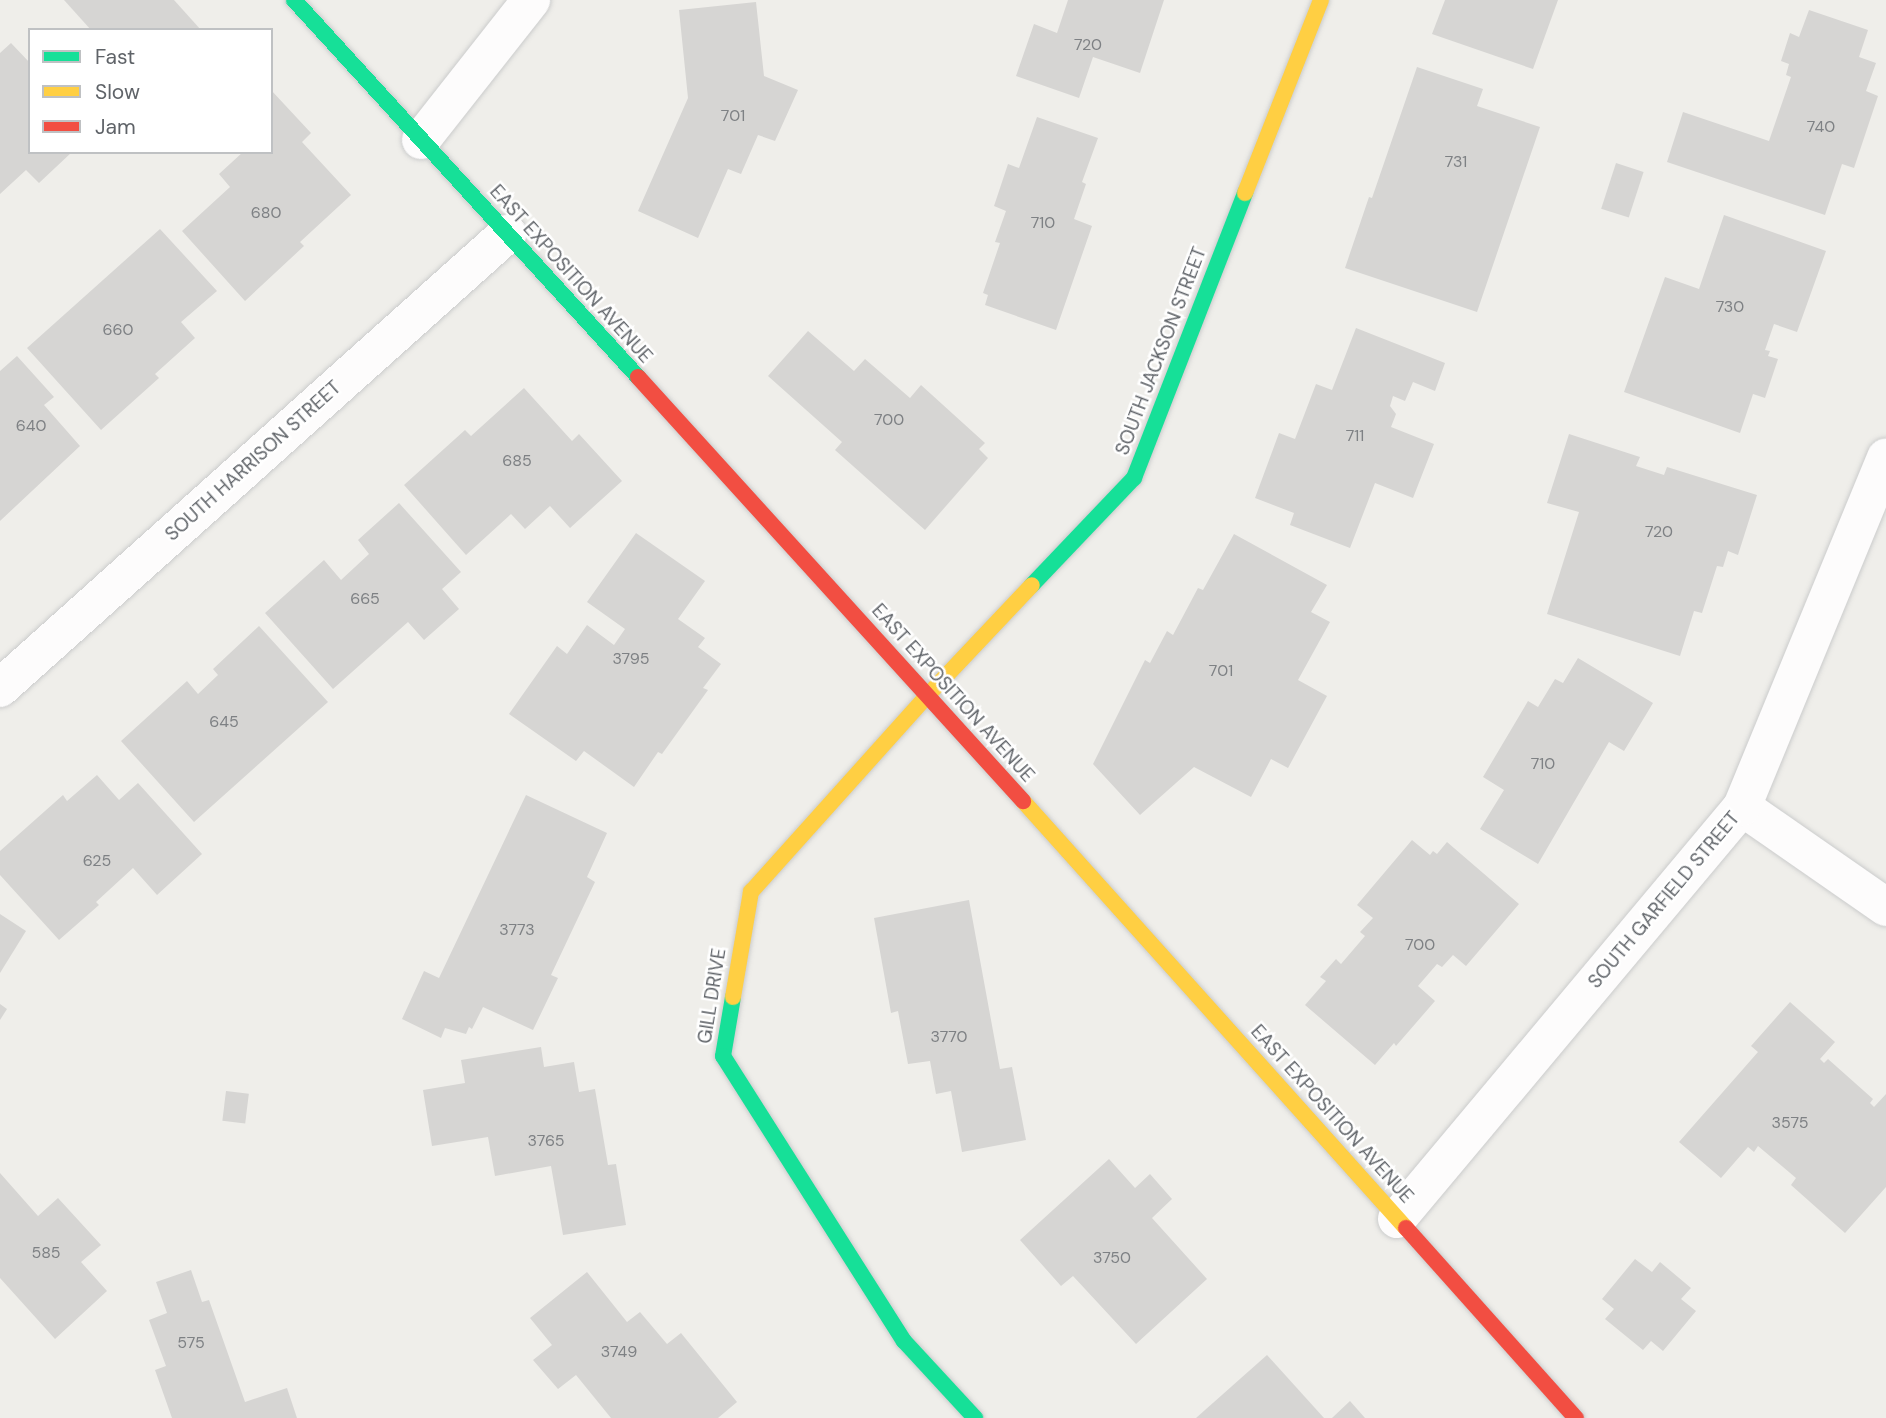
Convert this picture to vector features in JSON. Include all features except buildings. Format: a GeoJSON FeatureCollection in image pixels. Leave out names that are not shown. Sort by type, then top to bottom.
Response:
{"type":"FeatureCollection","features":[{"type":"Feature","properties":{"kind":"street","name":"EAST EXPOSITION AVENUE"},"geometry":{"type":"LineString","coordinates":[[295,0],[928,695],[1576,1418]]}},
{"type":"Feature","properties":{"kind":"street"},"geometry":{"type":"LineString","coordinates":[[421,140],[531,0]]}},
{"type":"Feature","properties":{"kind":"street","name":"SOUTH JACKSON STREET"},"geometry":{"type":"LineString","coordinates":[[928,695],[1134,478],[1321,0]]}},
{"type":"Feature","properties":{"kind":"street","name":"SOUTH HARRISON STREET"},"geometry":{"type":"LineString","coordinates":[[0,688],[507,234]]}},
{"type":"Feature","properties":{"kind":"street","name":"SOUTH GARFIELD STREET"},"geometry":{"type":"LineString","coordinates":[[1397,1219],[1742,807],[1886,458]]}},
{"type":"Feature","properties":{"kind":"street","name":"GILL DRIVE"},"geometry":{"type":"LineString","coordinates":[[928,695],[751,892],[723,1056],[904,1341],[975,1418]]}},
{"type":"Feature","properties":{"kind":"street"},"geometry":{"type":"LineString","coordinates":[[1742,807],[1886,908]]}},
{"type":"Feature","properties":{"kind":"traffic: fast"},"geometry":{"type":"LineString","coordinates":[[294,0],[638,377]]}},
{"type":"Feature","properties":{"kind":"traffic: fast"},"geometry":{"type":"LineString","coordinates":[[1032,585],[1134,478],[1245,193]]}},
{"type":"Feature","properties":{"kind":"traffic: fast"},"geometry":{"type":"LineString","coordinates":[[733,997],[723,1056],[904,1341],[975,1418]]}},
{"type":"Feature","properties":{"kind":"traffic: slow"},"geometry":{"type":"LineString","coordinates":[[1245,193],[1321,0]]}},
{"type":"Feature","properties":{"kind":"traffic: slow"},"geometry":{"type":"LineString","coordinates":[[733,997],[751,892],[928,695],[1032,585]]}},
{"type":"Feature","properties":{"kind":"traffic: slow"},"geometry":{"type":"LineString","coordinates":[[1023,801],[1406,1228]]}},
{"type":"Feature","properties":{"kind":"traffic: jam"},"geometry":{"type":"LineString","coordinates":[[638,377],[1023,801]]}},
{"type":"Feature","properties":{"kind":"traffic: jam"},"geometry":{"type":"LineString","coordinates":[[1406,1228],[1576,1418]]}}]}
